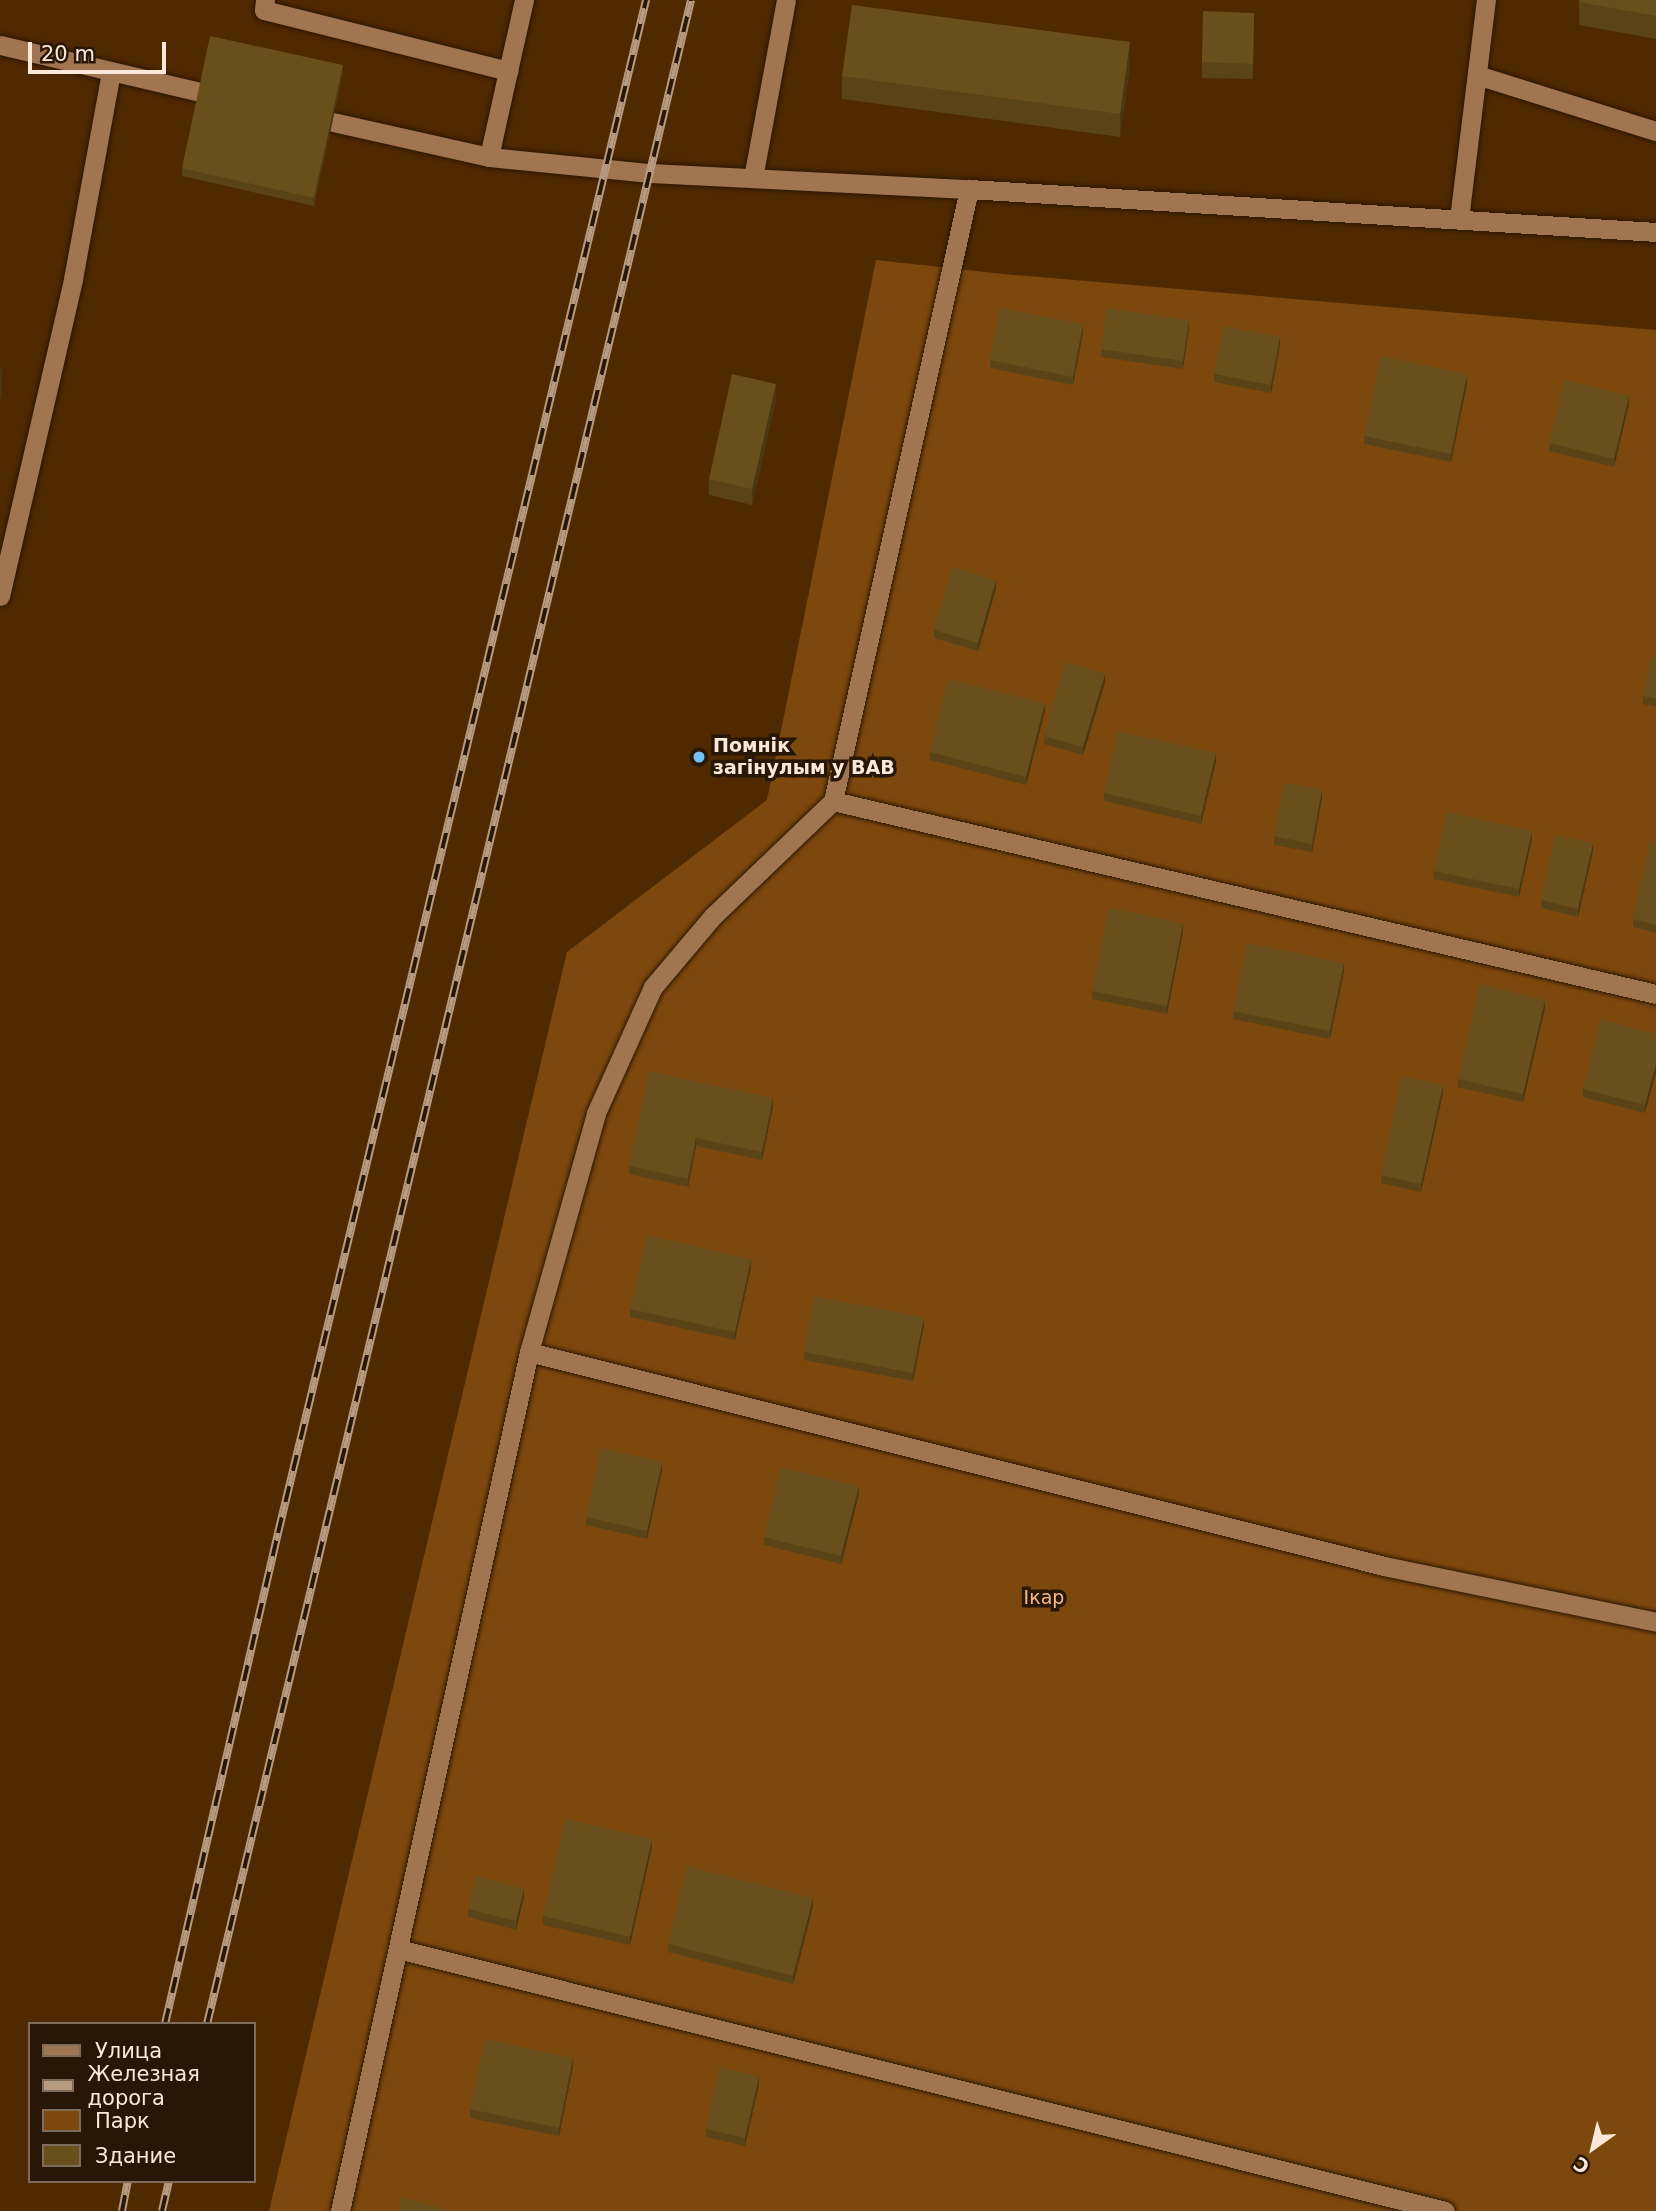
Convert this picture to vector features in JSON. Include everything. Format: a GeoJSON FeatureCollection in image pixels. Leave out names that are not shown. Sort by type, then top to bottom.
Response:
{"type":"FeatureCollection","features":[{"type":"Feature","properties":{"kind":"street"},"geometry":{"type":"LineString","coordinates":[[265,0],[264,10],[508,71]]}},
{"type":"Feature","properties":{"kind":"street"},"geometry":{"type":"LineString","coordinates":[[489,157],[524,0]]}},
{"type":"Feature","properties":{"kind":"street"},"geometry":{"type":"LineString","coordinates":[[753,178],[786,0]]}},
{"type":"Feature","properties":{"kind":"street"},"geometry":{"type":"LineString","coordinates":[[1459,219],[1486,0]]}},
{"type":"Feature","properties":{"kind":"street"},"geometry":{"type":"LineString","coordinates":[[0,45],[200,92]]}},
{"type":"Feature","properties":{"kind":"street"},"geometry":{"type":"LineString","coordinates":[[0,596],[73,279],[111,72]]}},
{"type":"Feature","properties":{"kind":"street"},"geometry":{"type":"LineString","coordinates":[[1477,75],[1656,131]]}},
{"type":"Feature","properties":{"kind":"street"},"geometry":{"type":"LineString","coordinates":[[333,122],[489,157],[650,173],[969,189],[1656,232]]}},
{"type":"Feature","properties":{"kind":"street"},"geometry":{"type":"LineString","coordinates":[[340,2211],[529,1352],[596,1112],[653,987],[713,916],[834,800],[969,189]]}},
{"type":"Feature","properties":{"kind":"street"},"geometry":{"type":"LineString","coordinates":[[834,800],[1656,994]]}},
{"type":"Feature","properties":{"kind":"street"},"geometry":{"type":"LineString","coordinates":[[529,1352],[1384,1566],[1656,1622]]}},
{"type":"Feature","properties":{"kind":"street"},"geometry":{"type":"LineString","coordinates":[[398,1949],[1445,2211]]}},
{"type":"Feature","properties":{"kind":"green space","name":"Ікар"},"geometry":{"type":"Polygon","coordinates":[[[876,260],[1003,274],[1656,330],[1656,2211],[269,2211],[567,952],[767,800],[876,260]]]}},
{"type":"Feature","properties":{"kind":"building"},"geometry":{"type":"Polygon","coordinates":[[[1656,0],[1656,16],[1579,2],[1656,0]]]}},
{"type":"Feature","properties":{"kind":"building"},"geometry":{"type":"Polygon","coordinates":[[[852,5],[1130,42],[1120,114],[842,76],[852,5]]]}},
{"type":"Feature","properties":{"kind":"building"},"geometry":{"type":"Polygon","coordinates":[[[1203,11],[1254,13],[1253,64],[1202,62],[1203,11]]]}},
{"type":"Feature","properties":{"kind":"building"},"geometry":{"type":"Polygon","coordinates":[[[210,36],[343,65],[314,198],[182,168],[210,36]]]}},
{"type":"Feature","properties":{"kind":"building"},"geometry":{"type":"Polygon","coordinates":[[[1000,308],[1083,324],[1073,377],[990,360],[1000,308]]]}},
{"type":"Feature","properties":{"kind":"building"},"geometry":{"type":"Polygon","coordinates":[[[1107,308],[1189,320],[1183,361],[1101,349],[1107,308]]]}},
{"type":"Feature","properties":{"kind":"building"},"geometry":{"type":"Polygon","coordinates":[[[1224,326],[1280,337],[1271,385],[1214,374],[1224,326]]]}},
{"type":"Feature","properties":{"kind":"building"},"geometry":{"type":"Polygon","coordinates":[[[1381,356],[1467,374],[1451,454],[1364,436],[1381,356]]]}},
{"type":"Feature","properties":{"kind":"building"},"geometry":{"type":"Polygon","coordinates":[[[732,374],[776,384],[752,489],[709,479],[732,374]]]}},
{"type":"Feature","properties":{"kind":"building"},"geometry":{"type":"Polygon","coordinates":[[[1565,380],[1629,396],[1614,459],[1549,443],[1565,380]]]}},
{"type":"Feature","properties":{"kind":"building"},"geometry":{"type":"Polygon","coordinates":[[[952,567],[996,580],[978,643],[934,630],[952,567]]]}},
{"type":"Feature","properties":{"kind":"building"},"geometry":{"type":"Polygon","coordinates":[[[1651,657],[1656,658],[1656,699],[1643,696],[1651,657]]]}},
{"type":"Feature","properties":{"kind":"building"},"geometry":{"type":"Polygon","coordinates":[[[1065,662],[1105,674],[1083,747],[1044,736],[1065,662]]]}},
{"type":"Feature","properties":{"kind":"building"},"geometry":{"type":"Polygon","coordinates":[[[948,679],[1045,703],[1026,777],[930,752],[948,679]]]}},
{"type":"Feature","properties":{"kind":"building"},"geometry":{"type":"Polygon","coordinates":[[[1118,731],[1216,753],[1201,816],[1104,793],[1118,731]]]}},
{"type":"Feature","properties":{"kind":"building"},"geometry":{"type":"Polygon","coordinates":[[[1284,783],[1322,789],[1312,844],[1274,836],[1284,783]]]}},
{"type":"Feature","properties":{"kind":"building"},"geometry":{"type":"Polygon","coordinates":[[[1447,812],[1532,831],[1519,889],[1434,871],[1447,812]]]}},
{"type":"Feature","properties":{"kind":"building"},"geometry":{"type":"Polygon","coordinates":[[[1555,835],[1593,843],[1578,909],[1541,900],[1555,835]]]}},
{"type":"Feature","properties":{"kind":"building"},"geometry":{"type":"Polygon","coordinates":[[[1650,841],[1656,842],[1656,925],[1633,919],[1650,841]]]}},
{"type":"Feature","properties":{"kind":"building"},"geometry":{"type":"Polygon","coordinates":[[[1109,908],[1183,923],[1167,1006],[1092,991],[1109,908]]]}},
{"type":"Feature","properties":{"kind":"building"},"geometry":{"type":"Polygon","coordinates":[[[1247,943],[1344,963],[1330,1031],[1233,1011],[1247,943]]]}},
{"type":"Feature","properties":{"kind":"building"},"geometry":{"type":"Polygon","coordinates":[[[1480,984],[1545,1000],[1523,1094],[1458,1079],[1480,984]]]}},
{"type":"Feature","properties":{"kind":"building"},"geometry":{"type":"Polygon","coordinates":[[[1601,1019],[1656,1034],[1656,1064],[1645,1105],[1583,1089],[1601,1019]]]}},
{"type":"Feature","properties":{"kind":"building"},"geometry":{"type":"Polygon","coordinates":[[[649,1071],[773,1098],[762,1152],[696,1138],[688,1179],[629,1166],[649,1071]]]}},
{"type":"Feature","properties":{"kind":"building"},"geometry":{"type":"Polygon","coordinates":[[[1402,1076],[1443,1085],[1421,1184],[1381,1175],[1402,1076]]]}},
{"type":"Feature","properties":{"kind":"building"},"geometry":{"type":"Polygon","coordinates":[[[647,1235],[751,1259],[735,1332],[630,1309],[647,1235]]]}},
{"type":"Feature","properties":{"kind":"building"},"geometry":{"type":"Polygon","coordinates":[[[814,1296],[924,1317],[913,1373],[804,1352],[814,1296]]]}},
{"type":"Feature","properties":{"kind":"building"},"geometry":{"type":"Polygon","coordinates":[[[601,1448],[662,1462],[647,1531],[586,1517],[601,1448]]]}},
{"type":"Feature","properties":{"kind":"building"},"geometry":{"type":"Polygon","coordinates":[[[781,1467],[859,1486],[841,1556],[764,1537],[781,1467]]]}},
{"type":"Feature","properties":{"kind":"building"},"geometry":{"type":"Polygon","coordinates":[[[565,1819],[652,1839],[630,1937],[543,1916],[565,1819]]]}},
{"type":"Feature","properties":{"kind":"building"},"geometry":{"type":"Polygon","coordinates":[[[687,1866],[813,1898],[793,1976],[668,1944],[687,1866]]]}},
{"type":"Feature","properties":{"kind":"building"},"geometry":{"type":"Polygon","coordinates":[[[476,1876],[524,1889],[516,1921],[468,1909],[476,1876]]]}},
{"type":"Feature","properties":{"kind":"building"},"geometry":{"type":"Polygon","coordinates":[[[485,2039],[573,2058],[559,2128],[470,2109],[485,2039]]]}},
{"type":"Feature","properties":{"kind":"building"},"geometry":{"type":"Polygon","coordinates":[[[719,2067],[759,2076],[745,2138],[706,2129],[719,2067]]]}},
{"type":"Feature","properties":{"kind":"building"},"geometry":{"type":"Polygon","coordinates":[[[402,2197],[449,2211],[398,2211],[402,2197]]]}},
{"type":"Feature","properties":{"kind":"railway"},"geometry":{"type":"LineString","coordinates":[[165,2022],[278,1533],[646,0]]}},
{"type":"Feature","properties":{"kind":"railway"},"geometry":{"type":"LineString","coordinates":[[207,2022],[691,0]]}},
{"type":"Feature","properties":{"kind":"railway"},"geometry":{"type":"LineString","coordinates":[[122,2211],[128,2183]]}},
{"type":"Feature","properties":{"kind":"railway"},"geometry":{"type":"LineString","coordinates":[[162,2211],[169,2183]]}},
{"type":"Feature","properties":{"kind":"place","name":"Помнік загінулым у ВАВ"},"geometry":{"type":"Point","coordinates":[699,757]}}]}
